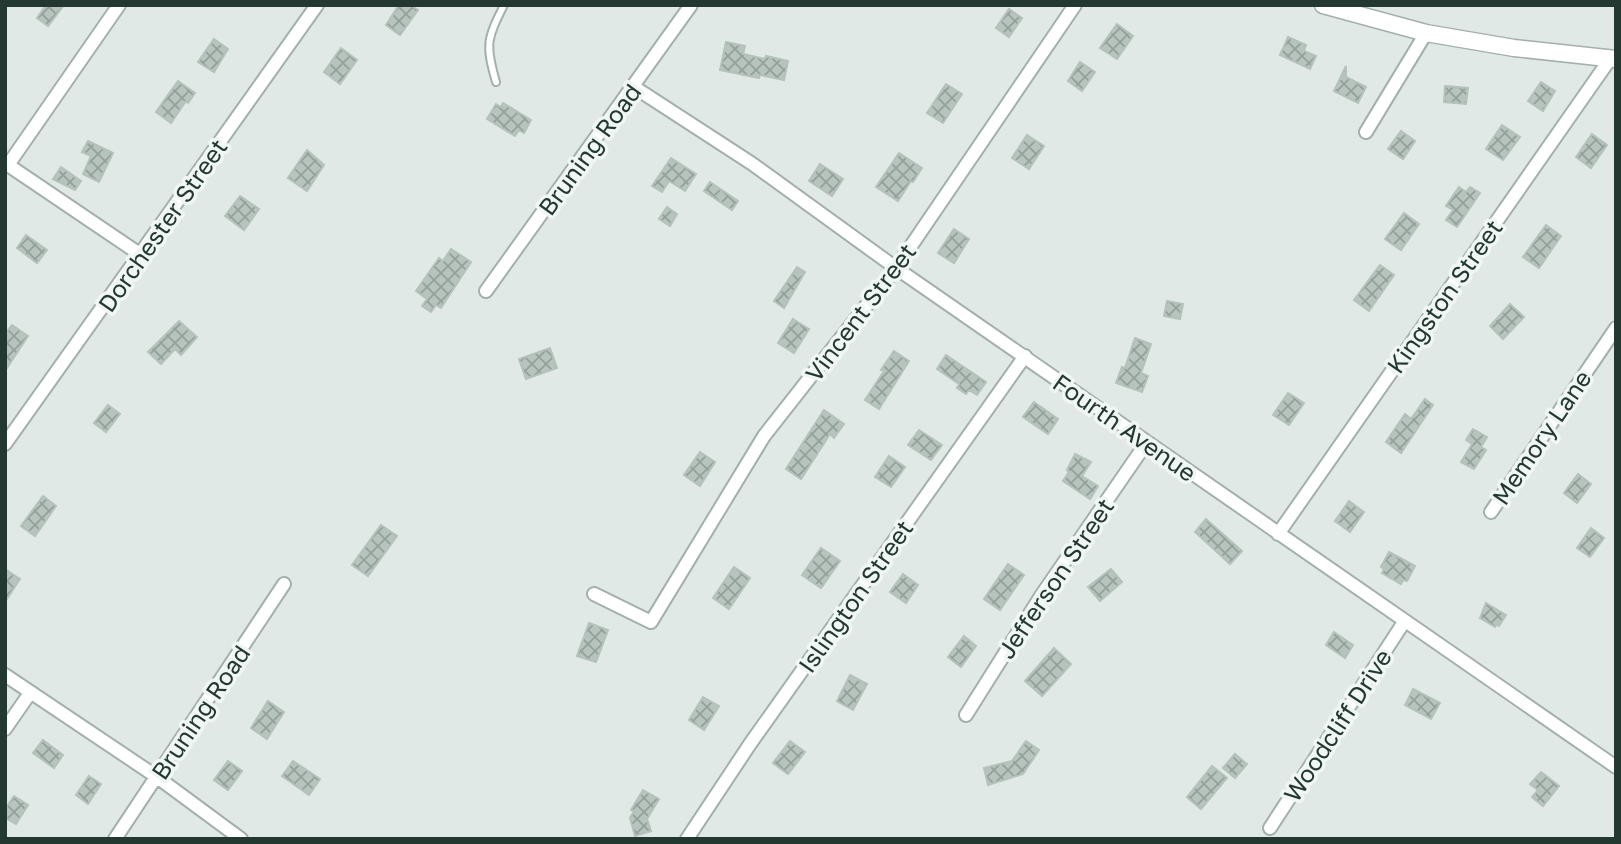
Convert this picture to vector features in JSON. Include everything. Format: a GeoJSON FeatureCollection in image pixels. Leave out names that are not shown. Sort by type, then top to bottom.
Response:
{"type":"FeatureCollection","features":[{"type":"Feature","properties":{"kind":"street"},"geometry":{"type":"LineString","coordinates":[[120,5],[8,165],[141,255]]}},
{"type":"Feature","properties":{"kind":"street","name":"Dorchester Street"},"geometry":{"type":"LineString","coordinates":[[5,444],[317,5]]}},
{"type":"Feature","properties":{"kind":"street","name":"Bruning Road"},"geometry":{"type":"LineString","coordinates":[[486,291],[691,5]]}},
{"type":"Feature","properties":{"kind":"street","name":"Vincent Street"},"geometry":{"type":"LineString","coordinates":[[594,594],[652,622],[764,436],[896,268],[1075,5]]}},
{"type":"Feature","properties":{"kind":"street"},"geometry":{"type":"LineString","coordinates":[[1322,5],[1426,33],[1514,48],[1613,59]]}},
{"type":"Feature","properties":{"kind":"street"},"geometry":{"type":"LineString","coordinates":[[1366,132],[1426,33]]}},
{"type":"Feature","properties":{"kind":"street","name":"Kingston Street"},"geometry":{"type":"LineString","coordinates":[[1278,534],[1613,59]]}},
{"type":"Feature","properties":{"kind":"street","name":"Fourth Avenue"},"geometry":{"type":"LineString","coordinates":[[634,87],[751,163],[896,268],[1616,767]]}},
{"type":"Feature","properties":{"kind":"street","name":"Memory Lane"},"geometry":{"type":"LineString","coordinates":[[1491,512],[1616,328]]}},
{"type":"Feature","properties":{"kind":"street","name":"Islington Street"},"geometry":{"type":"LineString","coordinates":[[687,839],[750,744],[1025,356]]}},
{"type":"Feature","properties":{"kind":"street","name":"Jefferson Street"},"geometry":{"type":"LineString","coordinates":[[966,715],[1041,596],[1147,442]]}},
{"type":"Feature","properties":{"kind":"street","name":"Bruning Road"},"geometry":{"type":"LineString","coordinates":[[115,839],[284,584]]}},
{"type":"Feature","properties":{"kind":"street","name":"Woodcliff Drive"},"geometry":{"type":"LineString","coordinates":[[1270,828],[1404,622]]}},
{"type":"Feature","properties":{"kind":"street"},"geometry":{"type":"LineString","coordinates":[[5,675],[157,777],[241,839]]}},
{"type":"Feature","properties":{"kind":"street"},"geometry":{"type":"LineString","coordinates":[[5,729],[30,693]]}},
{"type":"Feature","properties":{"kind":"lane"},"geometry":{"type":"LineString","coordinates":[[496,82],[490,60],[489,36],[504,5]]}},
{"type":"Feature","properties":{"kind":"building"},"geometry":{"type":"Polygon","coordinates":[[[46,5],[64,5],[48,26],[37,18],[46,5]]]}},
{"type":"Feature","properties":{"kind":"building"},"geometry":{"type":"Polygon","coordinates":[[[399,5],[411,5],[418,10],[400,35],[386,25],[399,5]]]}},
{"type":"Feature","properties":{"kind":"building"},"geometry":{"type":"Polygon","coordinates":[[[1009,9],[1022,18],[1009,37],[996,28],[1009,9]]]}},
{"type":"Feature","properties":{"kind":"building"},"geometry":{"type":"Polygon","coordinates":[[[1117,24],[1133,36],[1117,59],[1100,48],[1117,24]]]}},
{"type":"Feature","properties":{"kind":"building"},"geometry":{"type":"Polygon","coordinates":[[[1288,37],[1306,45],[1304,51],[1316,56],[1310,69],[1280,55],[1288,37]]]}},
{"type":"Feature","properties":{"kind":"building"},"geometry":{"type":"Polygon","coordinates":[[[214,39],[228,49],[214,72],[198,62],[214,39]]]}},
{"type":"Feature","properties":{"kind":"building"},"geometry":{"type":"Polygon","coordinates":[[[726,42],[745,46],[743,54],[788,61],[784,80],[720,70],[726,42]]]}},
{"type":"Feature","properties":{"kind":"building"},"geometry":{"type":"Polygon","coordinates":[[[341,48],[357,60],[340,84],[324,72],[341,48]]]}},
{"type":"Feature","properties":{"kind":"building"},"geometry":{"type":"Polygon","coordinates":[[[1080,62],[1095,72],[1082,91],[1068,81],[1080,62]]]}},
{"type":"Feature","properties":{"kind":"building"},"geometry":{"type":"Polygon","coordinates":[[[1346,66],[1346,77],[1366,87],[1358,103],[1334,91],[1346,66]]]}},
{"type":"Feature","properties":{"kind":"building"},"geometry":{"type":"Polygon","coordinates":[[[178,81],[195,93],[171,123],[156,112],[178,81]]]}},
{"type":"Feature","properties":{"kind":"building"},"geometry":{"type":"Polygon","coordinates":[[[1541,82],[1555,91],[1543,111],[1528,101],[1541,82]]]}},
{"type":"Feature","properties":{"kind":"building"},"geometry":{"type":"Polygon","coordinates":[[[946,84],[962,94],[943,123],[927,113],[946,84]]]}},
{"type":"Feature","properties":{"kind":"building"},"geometry":{"type":"Polygon","coordinates":[[[1445,86],[1468,88],[1466,104],[1444,102],[1445,86]]]}},
{"type":"Feature","properties":{"kind":"building"},"geometry":{"type":"Polygon","coordinates":[[[503,103],[531,120],[524,133],[519,130],[515,136],[487,119],[496,104],[501,107],[503,103]]]}},
{"type":"Feature","properties":{"kind":"building"},"geometry":{"type":"Polygon","coordinates":[[[1502,125],[1520,137],[1503,160],[1486,149],[1502,125]]]}},
{"type":"Feature","properties":{"kind":"building"},"geometry":{"type":"Polygon","coordinates":[[[1401,131],[1415,141],[1403,159],[1388,149],[1401,131]]]}},
{"type":"Feature","properties":{"kind":"building"},"geometry":{"type":"Polygon","coordinates":[[[1592,134],[1607,145],[1591,168],[1576,157],[1592,134]]]}},
{"type":"Feature","properties":{"kind":"building"},"geometry":{"type":"Polygon","coordinates":[[[1027,135],[1044,146],[1029,169],[1012,158],[1027,135]]]}},
{"type":"Feature","properties":{"kind":"building"},"geometry":{"type":"Polygon","coordinates":[[[88,141],[113,153],[99,182],[83,174],[91,156],[82,152],[88,141]]]}},
{"type":"Feature","properties":{"kind":"building"},"geometry":{"type":"Polygon","coordinates":[[[307,150],[324,165],[307,191],[288,178],[307,150]]]}},
{"type":"Feature","properties":{"kind":"building"},"geometry":{"type":"Polygon","coordinates":[[[899,153],[922,168],[898,201],[876,187],[899,153]]]}},
{"type":"Feature","properties":{"kind":"building"},"geometry":{"type":"Polygon","coordinates":[[[671,158],[696,174],[685,191],[669,181],[662,192],[652,186],[671,158]]]}},
{"type":"Feature","properties":{"kind":"building"},"geometry":{"type":"Polygon","coordinates":[[[820,164],[843,179],[832,196],[809,181],[820,164]]]}},
{"type":"Feature","properties":{"kind":"building"},"geometry":{"type":"Polygon","coordinates":[[[61,167],[81,181],[75,190],[53,179],[61,167]]]}},
{"type":"Feature","properties":{"kind":"building"},"geometry":{"type":"Polygon","coordinates":[[[710,182],[738,201],[732,210],[704,191],[710,182]]]}},
{"type":"Feature","properties":{"kind":"building"},"geometry":{"type":"Polygon","coordinates":[[[1459,187],[1466,192],[1470,187],[1480,193],[1457,227],[1446,220],[1453,210],[1446,206],[1459,187]]]}},
{"type":"Feature","properties":{"kind":"building"},"geometry":{"type":"Polygon","coordinates":[[[240,196],[259,209],[244,230],[225,216],[240,196]]]}},
{"type":"Feature","properties":{"kind":"building"},"geometry":{"type":"Polygon","coordinates":[[[667,207],[677,214],[670,226],[659,219],[667,207]]]}},
{"type":"Feature","properties":{"kind":"building"},"geometry":{"type":"Polygon","coordinates":[[[1404,213],[1419,224],[1401,250],[1385,239],[1404,213]]]}},
{"type":"Feature","properties":{"kind":"building"},"geometry":{"type":"Polygon","coordinates":[[[1546,225],[1561,236],[1539,268],[1523,257],[1546,225]]]}},
{"type":"Feature","properties":{"kind":"building"},"geometry":{"type":"Polygon","coordinates":[[[954,229],[969,239],[954,263],[938,253],[954,229]]]}},
{"type":"Feature","properties":{"kind":"building"},"geometry":{"type":"Polygon","coordinates":[[[26,235],[47,250],[37,263],[17,248],[26,235]]]}},
{"type":"Feature","properties":{"kind":"building"},"geometry":{"type":"Polygon","coordinates":[[[451,249],[471,262],[441,308],[436,305],[431,312],[422,306],[427,299],[416,291],[439,258],[443,261],[451,249]]]}},
{"type":"Feature","properties":{"kind":"building"},"geometry":{"type":"Polygon","coordinates":[[[1380,265],[1394,275],[1369,311],[1354,300],[1380,265]]]}},
{"type":"Feature","properties":{"kind":"building"},"geometry":{"type":"Polygon","coordinates":[[[797,267],[805,272],[784,308],[774,301],[797,267]]]}},
{"type":"Feature","properties":{"kind":"building"},"geometry":{"type":"Polygon","coordinates":[[[1167,301],[1183,304],[1180,319],[1164,316],[1167,301]]]}},
{"type":"Feature","properties":{"kind":"building"},"geometry":{"type":"Polygon","coordinates":[[[1510,304],[1524,317],[1503,339],[1490,326],[1510,304]]]}},
{"type":"Feature","properties":{"kind":"building"},"geometry":{"type":"Polygon","coordinates":[[[793,319],[809,329],[794,353],[778,343],[793,319]]]}},
{"type":"Feature","properties":{"kind":"building"},"geometry":{"type":"Polygon","coordinates":[[[179,321],[197,337],[181,355],[175,349],[161,364],[148,352],[179,321]]]}},
{"type":"Feature","properties":{"kind":"building"},"geometry":{"type":"Polygon","coordinates":[[[12,325],[28,336],[5,371],[5,334],[12,325]]]}},
{"type":"Feature","properties":{"kind":"building"},"geometry":{"type":"Polygon","coordinates":[[[1135,338],[1151,344],[1141,373],[1148,376],[1142,392],[1116,383],[1122,367],[1125,368],[1135,338]]]}},
{"type":"Feature","properties":{"kind":"building"},"geometry":{"type":"Polygon","coordinates":[[[550,348],[557,368],[526,379],[519,359],[550,348]]]}},
{"type":"Feature","properties":{"kind":"building"},"geometry":{"type":"Polygon","coordinates":[[[894,351],[909,361],[879,409],[865,400],[894,351]]]}},
{"type":"Feature","properties":{"kind":"building"},"geometry":{"type":"Polygon","coordinates":[[[946,355],[986,382],[977,395],[969,390],[966,394],[957,388],[959,384],[937,369],[946,355]]]}},
{"type":"Feature","properties":{"kind":"building"},"geometry":{"type":"Polygon","coordinates":[[[1288,393],[1304,403],[1289,425],[1273,415],[1288,393]]]}},
{"type":"Feature","properties":{"kind":"building"},"geometry":{"type":"Polygon","coordinates":[[[1425,399],[1433,405],[1401,453],[1386,442],[1405,414],[1411,419],[1425,399]]]}},
{"type":"Feature","properties":{"kind":"building"},"geometry":{"type":"Polygon","coordinates":[[[1034,402],[1058,419],[1048,434],[1023,417],[1034,402]]]}},
{"type":"Feature","properties":{"kind":"building"},"geometry":{"type":"Polygon","coordinates":[[[108,405],[120,414],[106,432],[94,423],[108,405]]]}},
{"type":"Feature","properties":{"kind":"building"},"geometry":{"type":"Polygon","coordinates":[[[824,410],[844,424],[834,438],[830,434],[801,479],[786,469],[824,410]]]}},
{"type":"Feature","properties":{"kind":"building"},"geometry":{"type":"Polygon","coordinates":[[[1473,429],[1487,437],[1481,447],[1486,450],[1474,469],[1461,462],[1472,444],[1466,440],[1473,429]]]}},
{"type":"Feature","properties":{"kind":"building"},"geometry":{"type":"Polygon","coordinates":[[[919,430],[942,445],[931,460],[908,445],[919,430]]]}},
{"type":"Feature","properties":{"kind":"building"},"geometry":{"type":"Polygon","coordinates":[[[700,452],[715,462],[700,486],[684,475],[700,452]]]}},
{"type":"Feature","properties":{"kind":"building"},"geometry":{"type":"Polygon","coordinates":[[[1075,454],[1091,462],[1082,476],[1098,486],[1090,499],[1063,481],[1075,454]]]}},
{"type":"Feature","properties":{"kind":"building"},"geometry":{"type":"Polygon","coordinates":[[[889,456],[905,467],[891,487],[875,477],[889,456]]]}},
{"type":"Feature","properties":{"kind":"building"},"geometry":{"type":"Polygon","coordinates":[[[1578,474],[1591,484],[1577,503],[1564,493],[1578,474]]]}},
{"type":"Feature","properties":{"kind":"building"},"geometry":{"type":"Polygon","coordinates":[[[43,496],[56,506],[35,536],[21,526],[43,496]]]}},
{"type":"Feature","properties":{"kind":"building"},"geometry":{"type":"Polygon","coordinates":[[[1349,501],[1364,512],[1350,532],[1335,521],[1349,501]]]}},
{"type":"Feature","properties":{"kind":"building"},"geometry":{"type":"Polygon","coordinates":[[[1206,519],[1242,551],[1230,564],[1195,532],[1206,519]]]}},
{"type":"Feature","properties":{"kind":"building"},"geometry":{"type":"Polygon","coordinates":[[[381,525],[397,536],[368,576],[352,565],[381,525]]]}},
{"type":"Feature","properties":{"kind":"building"},"geometry":{"type":"Polygon","coordinates":[[[1591,528],[1604,538],[1590,557],[1577,548],[1591,528]]]}},
{"type":"Feature","properties":{"kind":"building"},"geometry":{"type":"Polygon","coordinates":[[[821,548],[840,561],[821,588],[802,575],[821,548]]]}},
{"type":"Feature","properties":{"kind":"building"},"geometry":{"type":"Polygon","coordinates":[[[1389,552],[1415,566],[1407,581],[1403,580],[1401,584],[1382,573],[1384,569],[1381,567],[1389,552]]]}},
{"type":"Feature","properties":{"kind":"building"},"geometry":{"type":"Polygon","coordinates":[[[1008,564],[1024,575],[1000,610],[984,599],[1008,564]]]}},
{"type":"Feature","properties":{"kind":"building"},"geometry":{"type":"Polygon","coordinates":[[[734,567],[750,578],[729,609],[713,598],[734,567]]]}},
{"type":"Feature","properties":{"kind":"building"},"geometry":{"type":"Polygon","coordinates":[[[5,569],[20,579],[5,602],[5,569]]]}},
{"type":"Feature","properties":{"kind":"building"},"geometry":{"type":"Polygon","coordinates":[[[1111,569],[1122,582],[1100,601],[1088,587],[1111,569]]]}},
{"type":"Feature","properties":{"kind":"building"},"geometry":{"type":"Polygon","coordinates":[[[903,574],[918,585],[906,603],[890,592],[903,574]]]}},
{"type":"Feature","properties":{"kind":"building"},"geometry":{"type":"Polygon","coordinates":[[[1486,603],[1506,615],[1499,626],[1497,624],[1495,627],[1480,618],[1486,603]]]}},
{"type":"Feature","properties":{"kind":"building"},"geometry":{"type":"Polygon","coordinates":[[[589,623],[608,630],[596,662],[577,656],[589,623]]]}},
{"type":"Feature","properties":{"kind":"building"},"geometry":{"type":"Polygon","coordinates":[[[1334,632],[1353,645],[1345,658],[1326,645],[1334,632]]]}},
{"type":"Feature","properties":{"kind":"building"},"geometry":{"type":"Polygon","coordinates":[[[964,636],[976,646],[961,667],[948,657],[964,636]]]}},
{"type":"Feature","properties":{"kind":"building"},"geometry":{"type":"Polygon","coordinates":[[[1054,648],[1071,664],[1042,696],[1025,681],[1054,648]]]}},
{"type":"Feature","properties":{"kind":"building"},"geometry":{"type":"Polygon","coordinates":[[[850,675],[867,684],[853,710],[837,701],[850,675]]]}},
{"type":"Feature","properties":{"kind":"building"},"geometry":{"type":"Polygon","coordinates":[[[1413,689],[1440,703],[1431,719],[1405,705],[1413,689]]]}},
{"type":"Feature","properties":{"kind":"building"},"geometry":{"type":"Polygon","coordinates":[[[703,697],[719,706],[704,730],[689,720],[703,697]]]}},
{"type":"Feature","properties":{"kind":"building"},"geometry":{"type":"Polygon","coordinates":[[[268,701],[284,712],[267,739],[251,728],[268,701]]]}},
{"type":"Feature","properties":{"kind":"building"},"geometry":{"type":"Polygon","coordinates":[[[43,740],[63,755],[54,768],[33,753],[43,740]]]}},
{"type":"Feature","properties":{"kind":"building"},"geometry":{"type":"Polygon","coordinates":[[[790,741],[805,752],[788,774],[773,763],[790,741]]]}},
{"type":"Feature","properties":{"kind":"building"},"geometry":{"type":"Polygon","coordinates":[[[1026,741],[1039,750],[1023,774],[988,785],[984,768],[1012,761],[1026,741]]]}},
{"type":"Feature","properties":{"kind":"building"},"geometry":{"type":"Polygon","coordinates":[[[1235,754],[1247,764],[1235,778],[1223,768],[1235,754]]]}},
{"type":"Feature","properties":{"kind":"building"},"geometry":{"type":"Polygon","coordinates":[[[228,761],[242,771],[228,790],[214,780],[228,761]]]}},
{"type":"Feature","properties":{"kind":"building"},"geometry":{"type":"Polygon","coordinates":[[[293,761],[320,779],[309,795],[282,776],[293,761]]]}},
{"type":"Feature","properties":{"kind":"building"},"geometry":{"type":"Polygon","coordinates":[[[1212,766],[1227,778],[1201,809],[1187,797],[1212,766]]]}},
{"type":"Feature","properties":{"kind":"building"},"geometry":{"type":"Polygon","coordinates":[[[1541,772],[1559,786],[1543,806],[1532,797],[1538,790],[1530,784],[1541,772]]]}},
{"type":"Feature","properties":{"kind":"building"},"geometry":{"type":"Polygon","coordinates":[[[89,776],[101,784],[88,804],[76,795],[89,776]]]}},
{"type":"Feature","properties":{"kind":"building"},"geometry":{"type":"Polygon","coordinates":[[[643,790],[659,799],[647,819],[651,831],[635,836],[630,818],[634,811],[631,810],[643,790]]]}},
{"type":"Feature","properties":{"kind":"building"},"geometry":{"type":"Polygon","coordinates":[[[14,796],[28,805],[16,824],[5,818],[5,809],[14,796]]]}}]}
